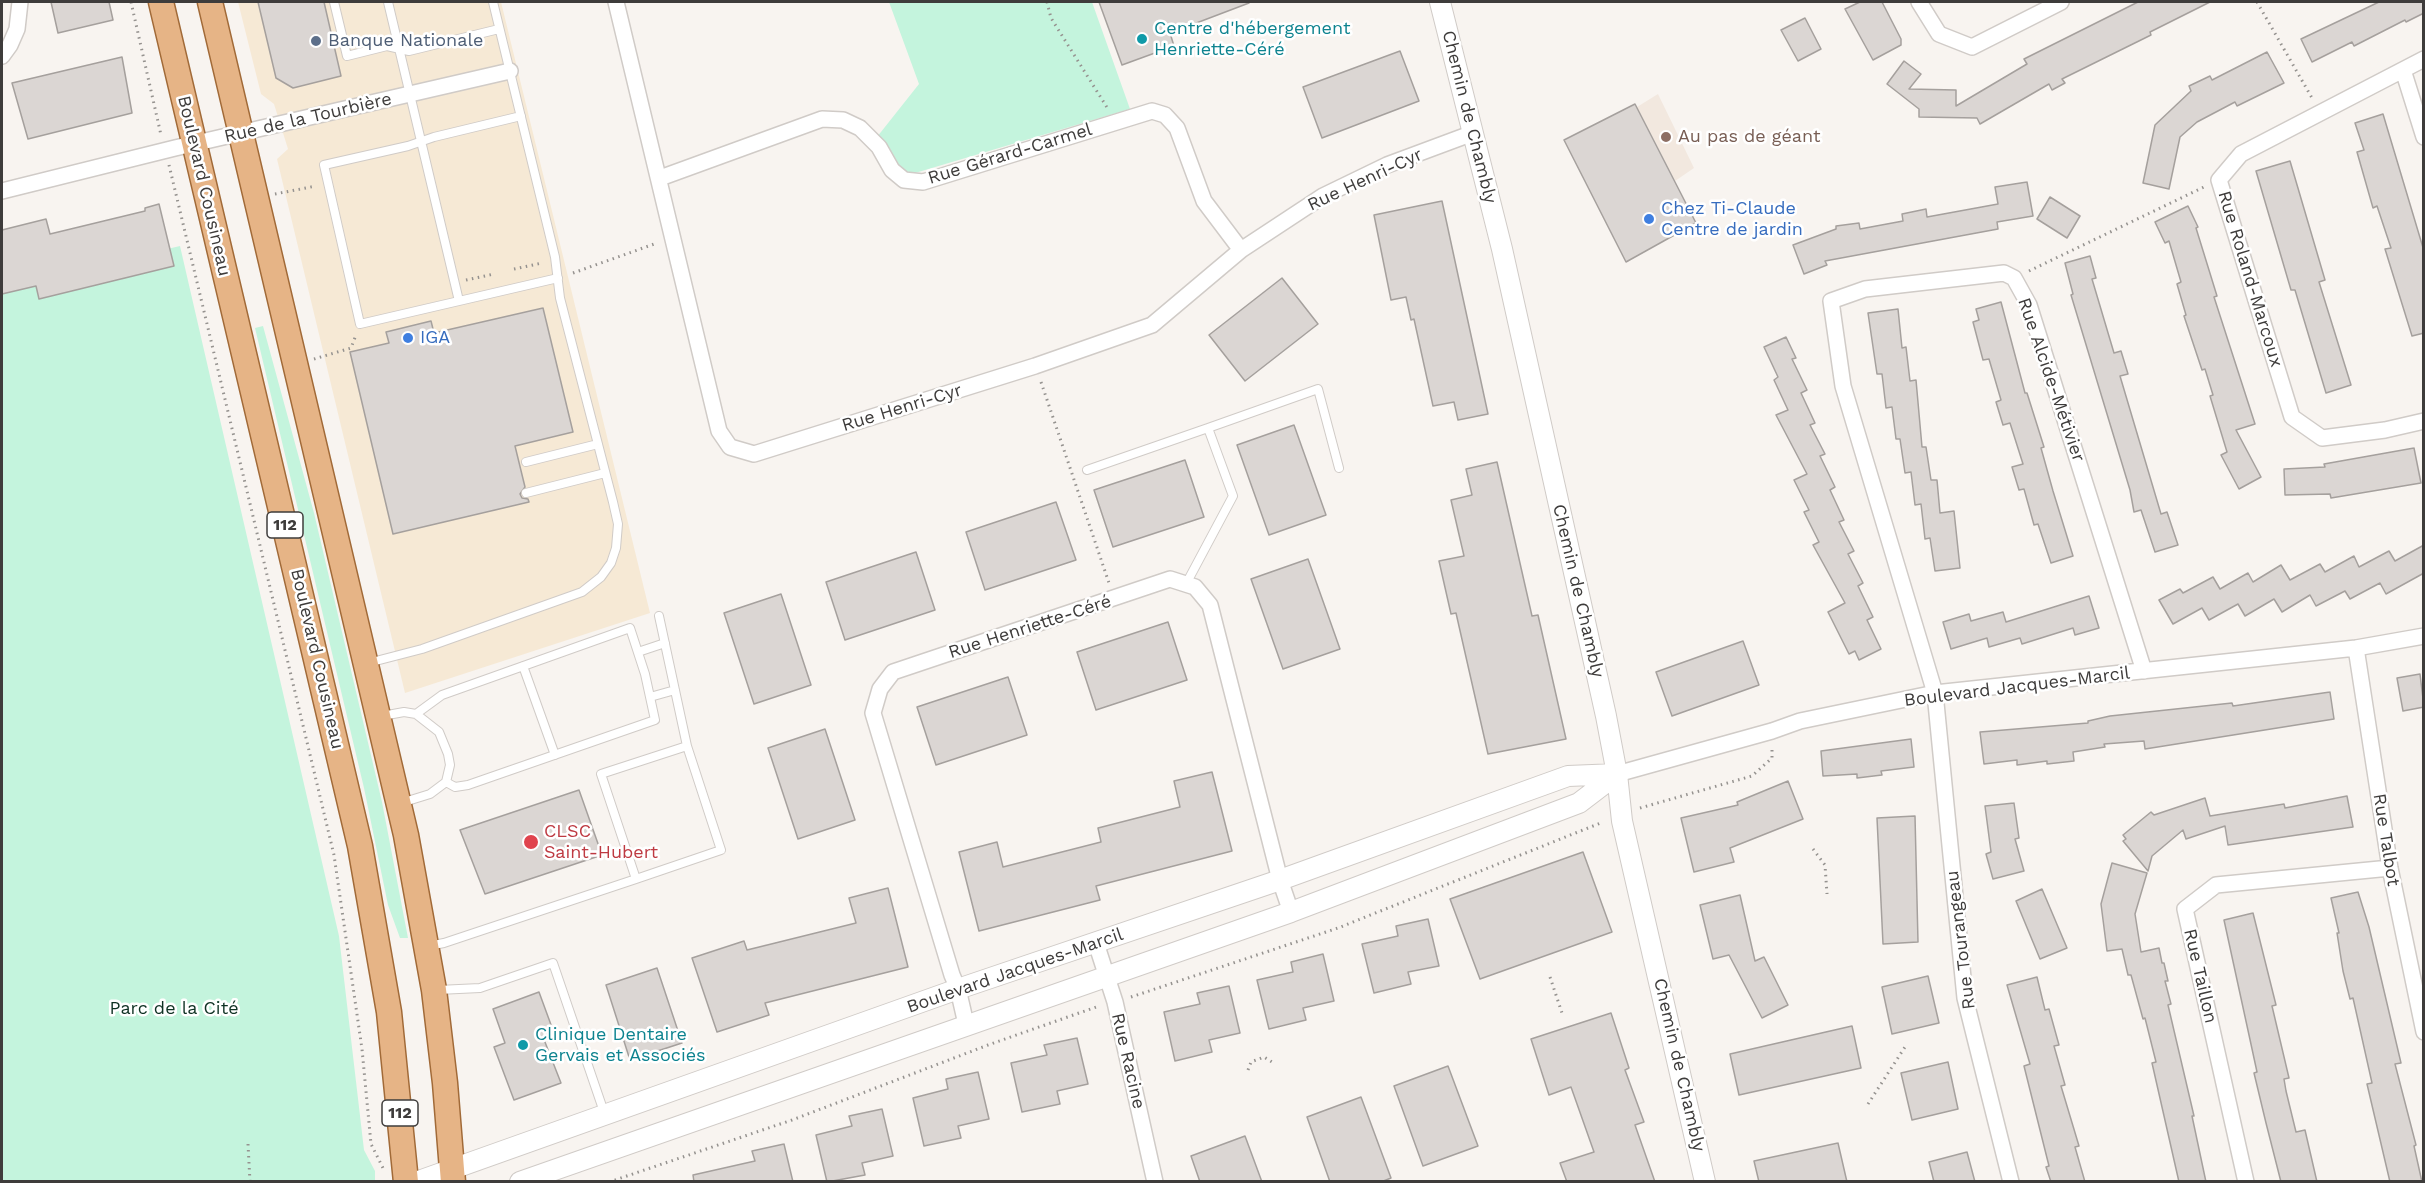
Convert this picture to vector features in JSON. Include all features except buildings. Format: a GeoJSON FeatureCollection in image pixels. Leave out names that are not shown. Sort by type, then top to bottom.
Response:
{"type":"FeatureCollection","features":[{"type":"Feature","properties":{"kind":"main road","name":"Boulevard Cousineau"},"geometry":{"type":"LineString","coordinates":[[161,2],[360,846],[389,1012],[396,1177]]}},
{"type":"Feature","properties":{"kind":"main road","name":"112"},"geometry":{"type":"LineString","coordinates":[[210,2],[399,803],[434,990],[453,1175]]}},
{"type":"Feature","properties":{"kind":"street"},"geometry":{"type":"LineString","coordinates":[[2,56],[17,29],[20,2]]}},
{"type":"Feature","properties":{"kind":"street","name":"Rue Henri-Cyr"},"geometry":{"type":"LineString","coordinates":[[616,2],[719,430],[730,447],[754,454],[1035,366],[1152,325],[1241,249],[1323,196],[1387,165],[1473,133]]}},
{"type":"Feature","properties":{"kind":"street","name":"Chemin de Chambly"},"geometry":{"type":"LineString","coordinates":[[1440,2],[1502,249],[1606,716],[1617,774],[1621,814],[1639,901],[1662,986],[1705,1182]]}},
{"type":"Feature","properties":{"kind":"street"},"geometry":{"type":"LineString","coordinates":[[1919,2],[1939,34],[1972,47],[2061,2]]}},
{"type":"Feature","properties":{"kind":"street","name":"Rue Roland-Marcoux"},"geometry":{"type":"LineString","coordinates":[[2424,59],[2241,154],[2219,180],[2292,417],[2322,438],[2385,430],[2424,421]]}},
{"type":"Feature","properties":{"kind":"street"},"geometry":{"type":"LineString","coordinates":[[2403,70],[2424,137]]}},
{"type":"Feature","properties":{"kind":"street","name":"Rue de la Tourbière"},"geometry":{"type":"LineString","coordinates":[[2,191],[510,71]]}},
{"type":"Feature","properties":{"kind":"street","name":"Rue Gérard-Carmel"},"geometry":{"type":"LineString","coordinates":[[660,178],[822,118],[843,120],[860,128],[879,147],[892,170],[904,180],[923,182],[1152,111],[1165,115],[1177,128],[1204,201],[1241,249]]}},
{"type":"Feature","properties":{"kind":"street","name":"Rue Alcide-Métivier"},"geometry":{"type":"LineString","coordinates":[[1935,693],[1843,387],[1831,301],[1865,289],[2004,273],[2014,278],[2030,305],[2144,671]]}},
{"type":"Feature","properties":{"kind":"street","name":"Rue Henriette-Céré"},"geometry":{"type":"LineString","coordinates":[[966,1024],[958,989],[873,712],[880,689],[893,672],[1170,579],[1186,584]]}},
{"type":"Feature","properties":{"kind":"street"},"geometry":{"type":"LineString","coordinates":[[1186,584],[1195,587],[1210,605],[1280,880],[1291,912]]}},
{"type":"Feature","properties":{"kind":"street","name":"Boulevard Jacques-Marcil"},"geometry":{"type":"LineString","coordinates":[[416,1182],[453,1175],[605,1116],[958,989],[1280,880],[1568,776],[1617,774],[1772,731],[1800,721],[1935,693],[2356,648],[2424,636]]}},
{"type":"Feature","properties":{"kind":"street","name":"Rue Talbot"},"geometry":{"type":"LineString","coordinates":[[2356,648],[2390,868],[2424,1032]]}},
{"type":"Feature","properties":{"kind":"street","name":"Rue Tourangeau"},"geometry":{"type":"LineString","coordinates":[[1935,693],[1965,998],[2012,1182]]}},
{"type":"Feature","properties":{"kind":"street","name":"Boulevard Jacques-Marcil"},"geometry":{"type":"LineString","coordinates":[[520,1182],[1291,912],[1579,803],[1617,774]]}},
{"type":"Feature","properties":{"kind":"street","name":"Rue Taillon"},"geometry":{"type":"LineString","coordinates":[[2246,1182],[2184,909],[2216,885],[2390,868]]}},
{"type":"Feature","properties":{"kind":"street","name":"Rue Racine"},"geometry":{"type":"LineString","coordinates":[[1096,943],[1115,1002],[1155,1182]]}},
{"type":"Feature","properties":{"kind":"lane"},"geometry":{"type":"LineString","coordinates":[[334,2],[346,56],[387,46],[409,51],[499,29]]}},
{"type":"Feature","properties":{"kind":"lane"},"geometry":{"type":"LineString","coordinates":[[388,2],[459,301]]}},
{"type":"Feature","properties":{"kind":"lane"},"geometry":{"type":"LineString","coordinates":[[366,663],[433,645],[574,595],[595,582],[610,563],[618,540],[618,524],[560,298],[555,257],[493,2]]}},
{"type":"Feature","properties":{"kind":"lane"},"geometry":{"type":"LineString","coordinates":[[521,116],[408,146],[324,165],[360,324],[558,278]]}},
{"type":"Feature","properties":{"kind":"lane"},"geometry":{"type":"LineString","coordinates":[[1087,470],[1318,389],[1339,468]]}},
{"type":"Feature","properties":{"kind":"lane"},"geometry":{"type":"LineString","coordinates":[[1186,584],[1233,496],[1208,428]]}},
{"type":"Feature","properties":{"kind":"lane"},"geometry":{"type":"LineString","coordinates":[[526,462],[598,444]]}},
{"type":"Feature","properties":{"kind":"lane"},"geometry":{"type":"LineString","coordinates":[[526,493],[605,473]]}},
{"type":"Feature","properties":{"kind":"lane"},"geometry":{"type":"LineString","coordinates":[[427,946],[444,943],[721,850],[687,746],[659,616]]}},
{"type":"Feature","properties":{"kind":"lane"},"geometry":{"type":"LineString","coordinates":[[416,714],[442,695],[630,628],[655,720],[468,785],[455,786],[446,782]]}},
{"type":"Feature","properties":{"kind":"lane"},"geometry":{"type":"LineString","coordinates":[[638,652],[664,643]]}},
{"type":"Feature","properties":{"kind":"lane"},"geometry":{"type":"LineString","coordinates":[[523,666],[555,755]]}},
{"type":"Feature","properties":{"kind":"lane"},"geometry":{"type":"LineString","coordinates":[[650,697],[675,690]]}},
{"type":"Feature","properties":{"kind":"lane"},"geometry":{"type":"LineString","coordinates":[[379,717],[404,712],[416,714],[432,725],[444,743],[450,765],[446,782],[430,794],[399,803]]}},
{"type":"Feature","properties":{"kind":"lane"},"geometry":{"type":"LineString","coordinates":[[636,879],[601,774],[687,746]]}},
{"type":"Feature","properties":{"kind":"lane"},"geometry":{"type":"LineString","coordinates":[[434,990],[480,988],[553,963],[605,1116]]}},
{"type":"Feature","properties":{"kind":"path","name":"Boulevard Cousineau"},"geometry":{"type":"LineString","coordinates":[[131,2],[162,138]]}},
{"type":"Feature","properties":{"kind":"path"},"geometry":{"type":"LineString","coordinates":[[1047,2],[1051,18],[1116,121]]}},
{"type":"Feature","properties":{"kind":"path"},"geometry":{"type":"LineString","coordinates":[[2257,2],[2321,113]]}},
{"type":"Feature","properties":{"kind":"path","name":"Boulevard Cousineau"},"geometry":{"type":"LineString","coordinates":[[169,166],[329,834],[341,893],[371,1144],[396,1177]]}},
{"type":"Feature","properties":{"kind":"path"},"geometry":{"type":"LineString","coordinates":[[2014,278],[2219,180]]}},
{"type":"Feature","properties":{"kind":"path"},"geometry":{"type":"LineString","coordinates":[[273,195],[302,189]]}},
{"type":"Feature","properties":{"kind":"path"},"geometry":{"type":"LineString","coordinates":[[573,273],[661,241]]}},
{"type":"Feature","properties":{"kind":"path"},"geometry":{"type":"LineString","coordinates":[[514,269],[542,263]]}},
{"type":"Feature","properties":{"kind":"path"},"geometry":{"type":"LineString","coordinates":[[465,280],[494,274]]}},
{"type":"Feature","properties":{"kind":"path"},"geometry":{"type":"LineString","coordinates":[[312,359],[351,348]]}},
{"type":"Feature","properties":{"kind":"path"},"geometry":{"type":"LineString","coordinates":[[1035,366],[1114,599]]}},
{"type":"Feature","properties":{"kind":"path"},"geometry":{"type":"LineString","coordinates":[[609,1182],[792,1120],[988,1045],[1338,928],[1582,832],[1621,814],[1752,776],[1772,758],[1772,731]]}},
{"type":"Feature","properties":{"kind":"path"},"geometry":{"type":"LineString","coordinates":[[1813,849],[1824,865],[1827,894]]}},
{"type":"Feature","properties":{"kind":"path"},"geometry":{"type":"LineString","coordinates":[[1550,977],[1563,1016]]}},
{"type":"Feature","properties":{"kind":"path"},"geometry":{"type":"LineString","coordinates":[[1868,1104],[1905,1047]]}},
{"type":"Feature","properties":{"kind":"path"},"geometry":{"type":"LineString","coordinates":[[1248,1070],[1251,1062],[1258,1059],[1264,1057],[1272,1062]]}},
{"type":"Feature","properties":{"kind":"path"},"geometry":{"type":"LineString","coordinates":[[248,1144],[250,1182]]}},
{"type":"Feature","properties":{"kind":"shaded area"},"geometry":{"type":"Polygon","coordinates":[[[238,2],[501,2],[650,613],[405,693],[277,159],[288,149],[274,104],[261,94],[238,2]]]}},
{"type":"Feature","properties":{"kind":"shaded area","name":"Au pas de géant"},"geometry":{"type":"Polygon","coordinates":[[[1658,94],[1694,168],[1675,181],[1637,107],[1658,94]]]}},
{"type":"Feature","properties":{"kind":"green space"},"geometry":{"type":"Polygon","coordinates":[[[889,2],[1092,2],[1130,109],[905,176],[890,149],[877,137],[919,84],[889,2]]]}},
{"type":"Feature","properties":{"kind":"green space","name":"Parc de la Cité"},"geometry":{"type":"Polygon","coordinates":[[[180,246],[339,936],[364,1150],[375,1171],[375,1181],[2,1181],[2,288],[180,246]]]}},
{"type":"Feature","properties":{"kind":"green space"},"geometry":{"type":"Polygon","coordinates":[[[263,326],[314,513],[382,802],[408,938],[400,938],[388,905],[364,788],[255,328],[263,326]]]}},
{"type":"Feature","properties":{"kind":"place","name":"Centre d'hébergement Henriette-Céré"},"geometry":{"type":"Point","coordinates":[1142,39]}},
{"type":"Feature","properties":{"kind":"place","name":"Banque Nationale"},"geometry":{"type":"Point","coordinates":[316,41]}},
{"type":"Feature","properties":{"kind":"place","name":"Au pas de géant"},"geometry":{"type":"Point","coordinates":[1666,137]}},
{"type":"Feature","properties":{"kind":"place","name":"Chez Ti-Claude Centre de jardin"},"geometry":{"type":"Point","coordinates":[1649,219]}},
{"type":"Feature","properties":{"kind":"place","name":"IGA"},"geometry":{"type":"Point","coordinates":[408,338]}},
{"type":"Feature","properties":{"kind":"place","name":"CLSC Saint-Hubert"},"geometry":{"type":"Point","coordinates":[531,842]}},
{"type":"Feature","properties":{"kind":"place","name":"Clinique Dentaire Gervais et Associés"},"geometry":{"type":"Point","coordinates":[523,1045]}}]}
